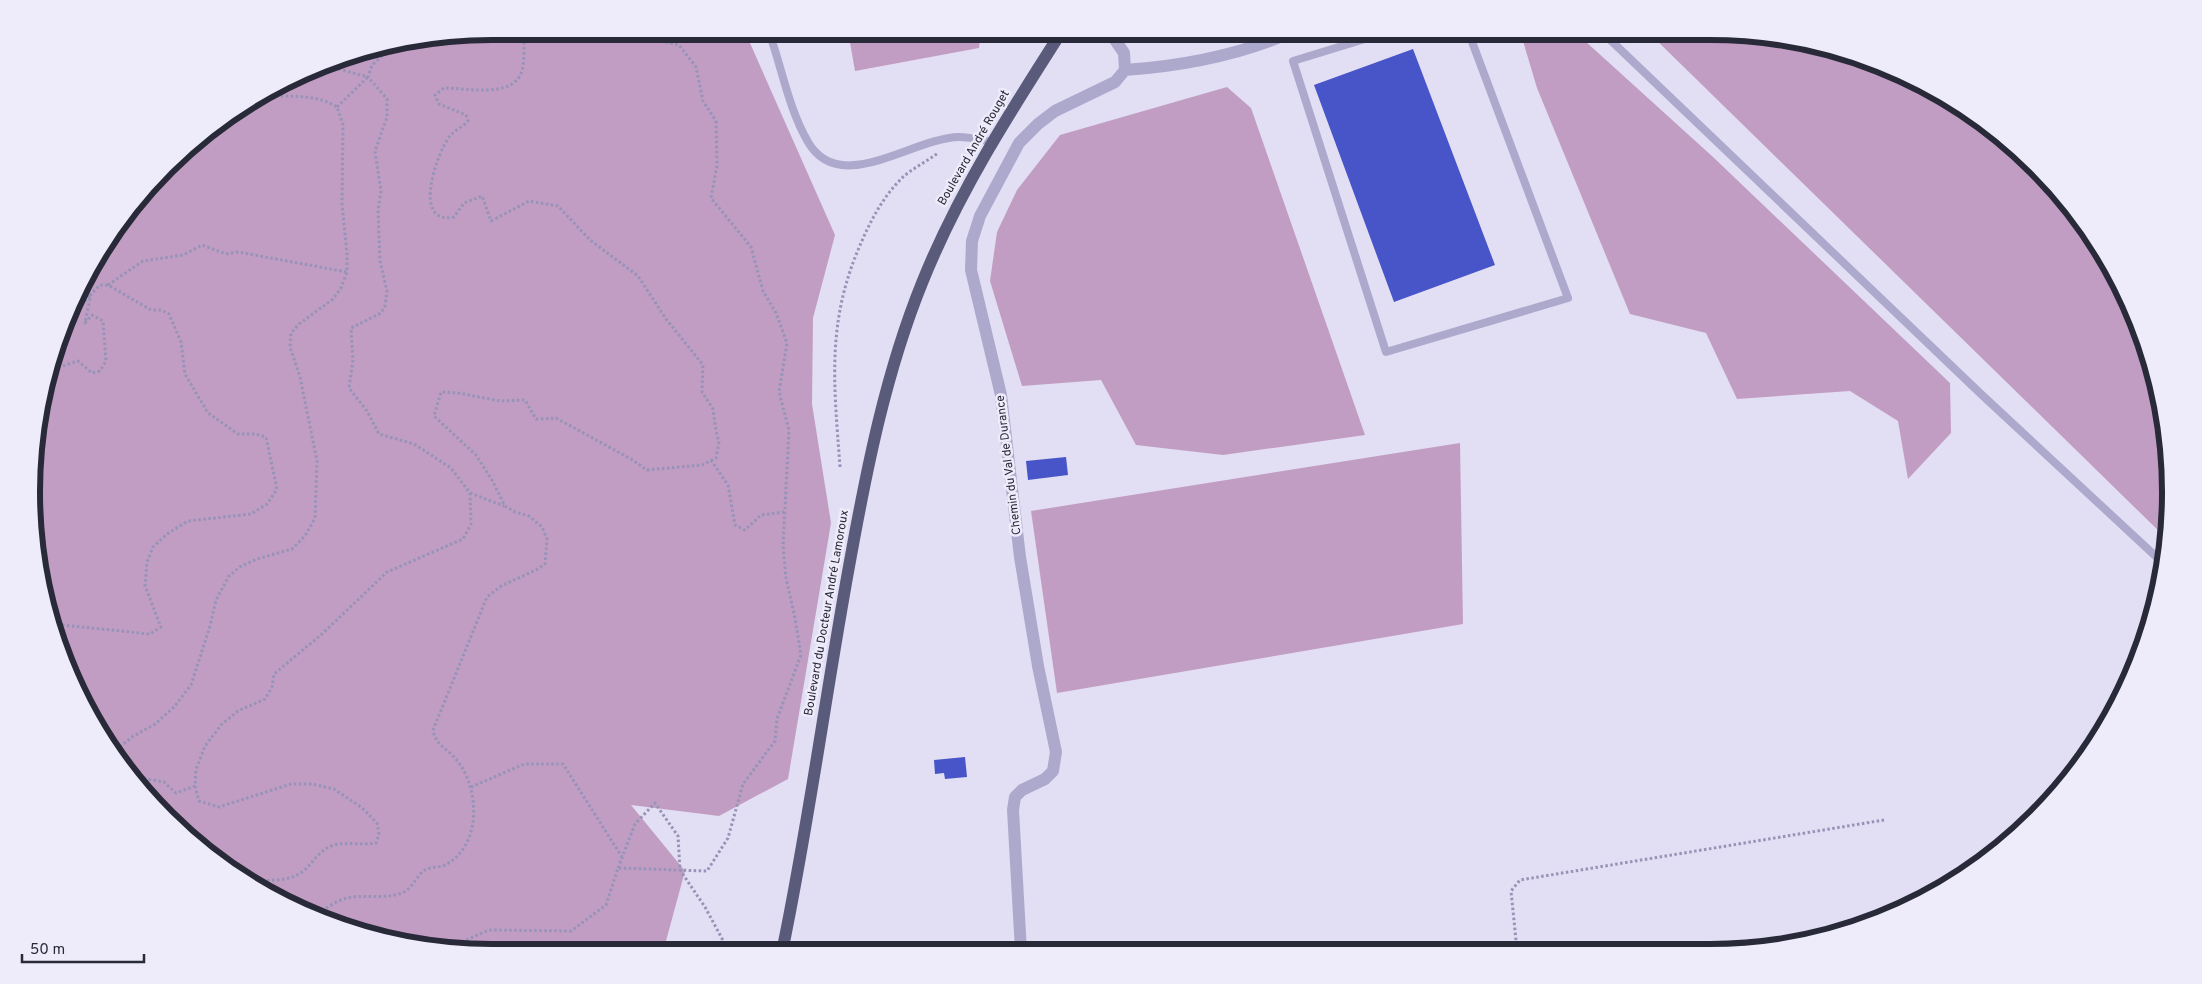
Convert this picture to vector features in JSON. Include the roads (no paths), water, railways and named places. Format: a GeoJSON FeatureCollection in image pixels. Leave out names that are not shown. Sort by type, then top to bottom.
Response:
{"type":"FeatureCollection","features":[{"type":"Feature","properties":{"kind":"main road","name":"Boulevard André Rouget"},"geometry":{"type":"LineString","coordinates":[[921,284],[950,217],[993,142],[1056,40]]}},
{"type":"Feature","properties":{"kind":"main road","name":"Boulevard du Docteur André Lamoroux"},"geometry":{"type":"LineString","coordinates":[[783,944],[865,476],[888,380],[921,284]]}},
{"type":"Feature","properties":{"kind":"street"},"geometry":{"type":"LineString","coordinates":[[1115,40],[1124,53],[1126,70],[1163,68],[1212,58],[1267,40]]}},
{"type":"Feature","properties":{"kind":"street","name":"Chemin du Val de Durance"},"geometry":{"type":"LineString","coordinates":[[1021,944],[1013,810],[1015,797],[1022,790],[1045,779],[1053,771],[1056,752],[1038,666],[1020,557],[1002,395],[971,270],[972,240],[980,216],[1019,143],[1038,124],[1055,111],[1115,82],[1126,70]]}},
{"type":"Feature","properties":{"kind":"lane"},"geometry":{"type":"LineString","coordinates":[[773,40],[797,122],[809,144],[822,159],[834,164],[851,167],[959,137],[993,142]]}},
{"type":"Feature","properties":{"kind":"lane"},"geometry":{"type":"LineString","coordinates":[[1362,40],[1293,61],[1386,352],[1568,298],[1471,40]]}},
{"type":"Feature","properties":{"kind":"lane"},"geometry":{"type":"LineString","coordinates":[[1610,40],[1982,395],[2157,557]]}}]}
